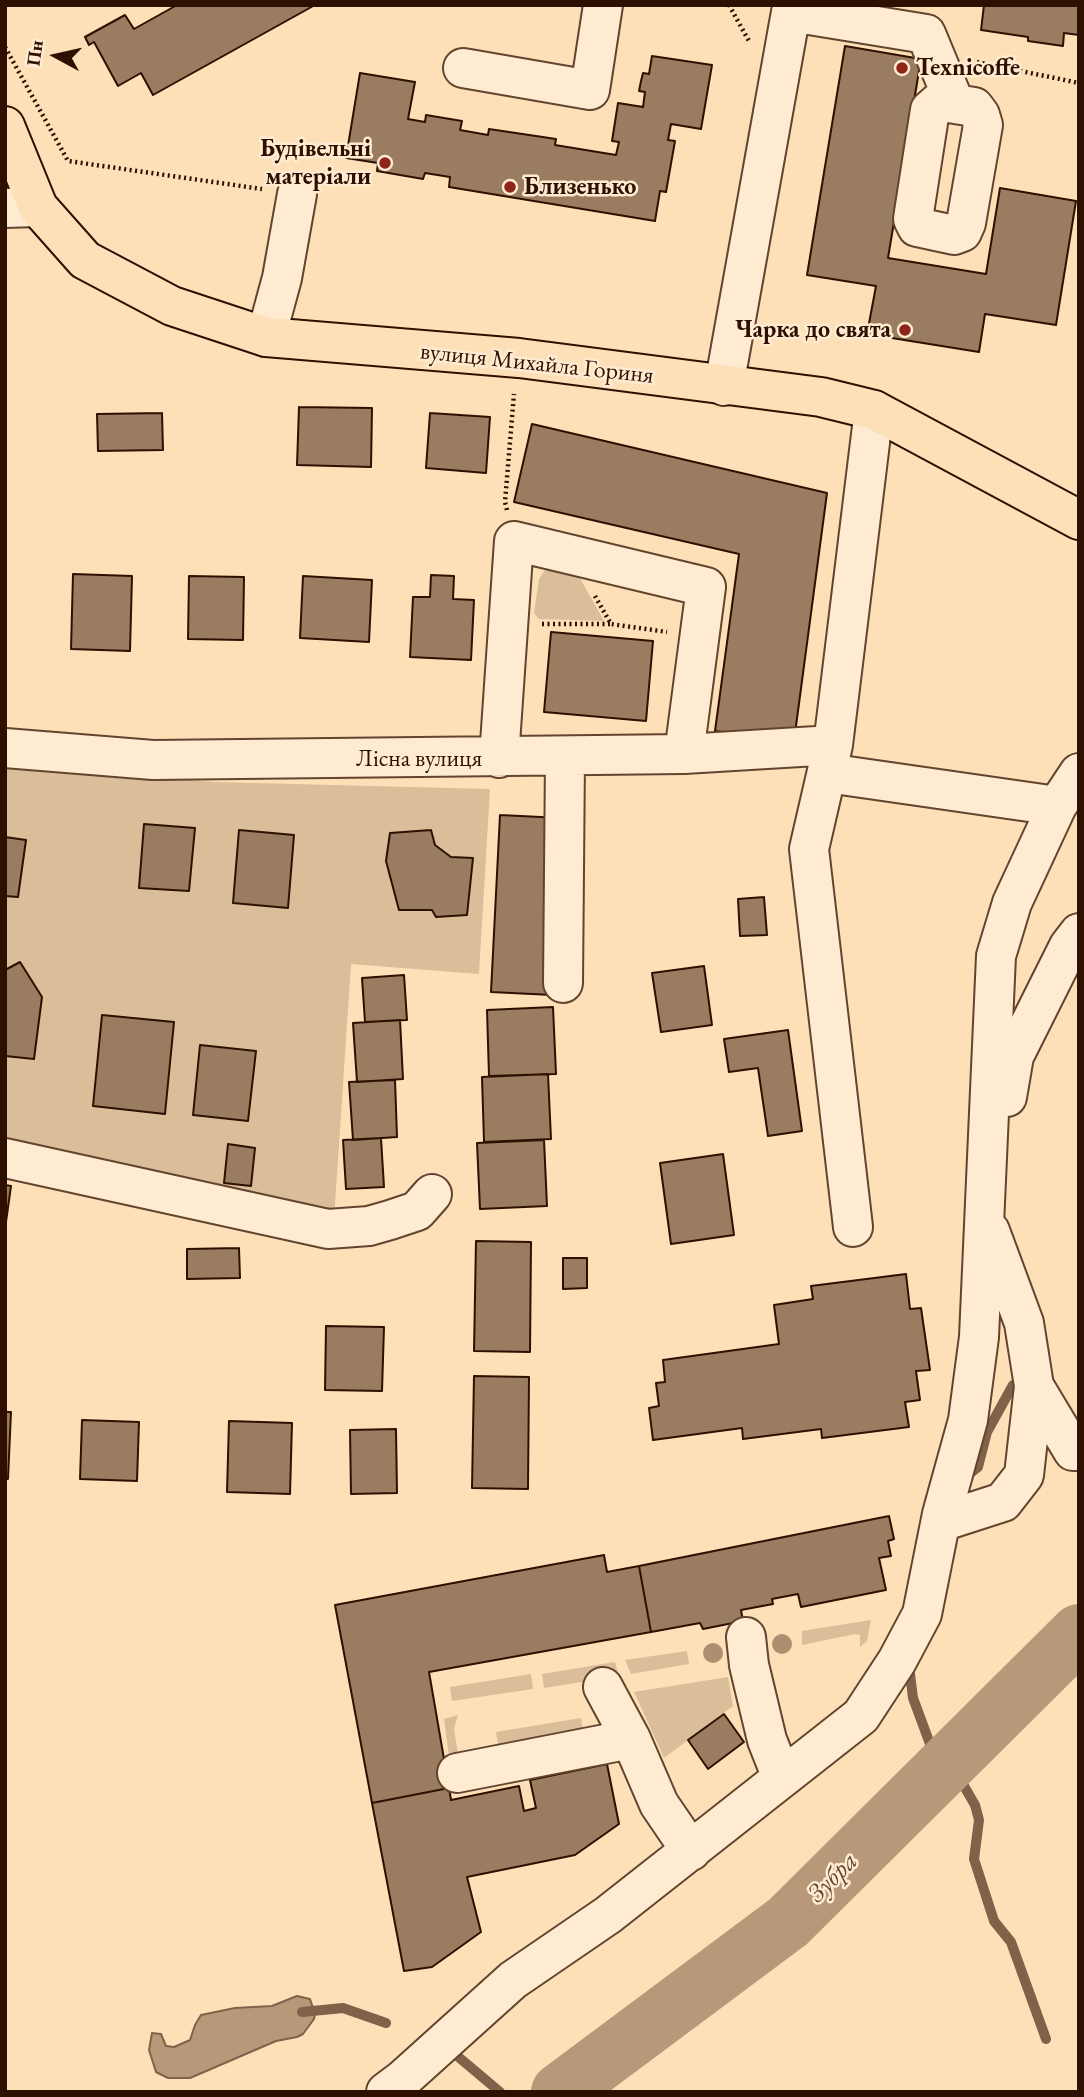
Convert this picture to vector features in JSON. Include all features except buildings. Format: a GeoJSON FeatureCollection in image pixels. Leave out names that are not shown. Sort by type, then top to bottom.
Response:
{"type":"FeatureCollection","features":[{"type":"Feature","properties":{"kind":"main road","name":"вулиця Михайла Гориня"},"geometry":{"type":"LineString","coordinates":[[5,126],[21,207],[86,260],[172,306],[266,337],[519,358],[821,397],[874,410],[1079,520]]}},
{"type":"Feature","properties":{"kind":"street"},"geometry":{"type":"LineString","coordinates":[[463,68],[590,90],[603,5]]}},
{"type":"Feature","properties":{"kind":"street"},"geometry":{"type":"LineString","coordinates":[[724,386],[791,12],[926,34],[955,104]]}},
{"type":"Feature","properties":{"kind":"street"},"geometry":{"type":"LineString","coordinates":[[266,337],[282,278],[297,194]]}},
{"type":"Feature","properties":{"kind":"street"},"geometry":{"type":"LineString","coordinates":[[853,1227],[809,849],[830,759],[874,410]]}},
{"type":"Feature","properties":{"kind":"street"},"geometry":{"type":"LineString","coordinates":[[499,758],[514,541],[706,587],[684,754]]}},
{"type":"Feature","properties":{"kind":"street","name":"Лісна вулиця"},"geometry":{"type":"LineString","coordinates":[[5,748],[153,760],[684,754],[830,759],[1057,806]]}},
{"type":"Feature","properties":{"kind":"street"},"geometry":{"type":"LineString","coordinates":[[563,983],[565,757]]}},
{"type":"Feature","properties":{"kind":"street"},"geometry":{"type":"LineString","coordinates":[[386,2092],[513,1980],[597,1922],[691,1851],[861,1716],[897,1661],[922,1614],[941,1522],[968,1420],[979,1337],[996,956],[1012,902],[1057,806],[1079,773]]}},
{"type":"Feature","properties":{"kind":"street"},"geometry":{"type":"LineString","coordinates":[[941,1522],[1003,1502],[1024,1475],[1034,1386],[1024,1323],[984,1215],[1014,1056],[1069,946],[1079,933]]}},
{"type":"Feature","properties":{"kind":"street"},"geometry":{"type":"LineString","coordinates":[[5,1158],[328,1229],[343,1230],[390,1220],[417,1211],[432,1195]]}},
{"type":"Feature","properties":{"kind":"street"},"geometry":{"type":"LineString","coordinates":[[1034,1386],[1073,1451],[1079,1451]]}},
{"type":"Feature","properties":{"kind":"street"},"geometry":{"type":"LineString","coordinates":[[746,1637],[749,1665],[767,1741],[782,1778]]}},
{"type":"Feature","properties":{"kind":"street"},"geometry":{"type":"LineString","coordinates":[[603,1687],[631,1739],[659,1804],[691,1851]]}},
{"type":"Feature","properties":{"kind":"street"},"geometry":{"type":"LineString","coordinates":[[457,1773],[631,1739]]}},
{"type":"Feature","properties":{"kind":"path"},"geometry":{"type":"LineString","coordinates":[[5,47],[68,160],[297,194]]}},
{"type":"Feature","properties":{"kind":"path"},"geometry":{"type":"LineString","coordinates":[[970,61],[1079,83]]}},
{"type":"Feature","properties":{"kind":"path"},"geometry":{"type":"LineString","coordinates":[[514,394],[505,502],[514,541]]}},
{"type":"Feature","properties":{"kind":"path"},"geometry":{"type":"LineString","coordinates":[[593,593],[611,624]]}},
{"type":"Feature","properties":{"kind":"path"},"geometry":{"type":"LineString","coordinates":[[533,624],[611,624],[699,636]]}},
{"type":"Feature","properties":{"kind":"shaded area"},"geometry":{"type":"Polygon","coordinates":[[[571,562],[604,621],[539,619],[534,613],[539,579],[547,567],[571,562]]]}},
{"type":"Feature","properties":{"kind":"shaded area"},"geometry":{"type":"Polygon","coordinates":[[[5,766],[215,782],[490,789],[479,974],[351,964],[334,1219],[5,1145],[5,766]]]}},
{"type":"Feature","properties":{"kind":"shaded area"},"geometry":{"type":"Polygon","coordinates":[[[871,1620],[867,1641],[860,1647],[860,1635],[855,1634],[802,1645],[802,1631],[871,1620]]]}},
{"type":"Feature","properties":{"kind":"shaded area"},"geometry":{"type":"Polygon","coordinates":[[[687,1651],[689,1664],[631,1674],[625,1660],[687,1651]]]}},
{"type":"Feature","properties":{"kind":"shaded area"},"geometry":{"type":"Polygon","coordinates":[[[615,1662],[619,1676],[544,1688],[542,1674],[615,1662]]]}},
{"type":"Feature","properties":{"kind":"shaded area"},"geometry":{"type":"Polygon","coordinates":[[[531,1674],[533,1689],[452,1701],[450,1687],[531,1674]]]}},
{"type":"Feature","properties":{"kind":"shaded area"},"geometry":{"type":"Polygon","coordinates":[[[728,1677],[733,1706],[664,1758],[634,1692],[728,1677]]]}},
{"type":"Feature","properties":{"kind":"shaded area"},"geometry":{"type":"Polygon","coordinates":[[[458,1715],[454,1729],[458,1753],[450,1763],[444,1719],[458,1715]]]}},
{"type":"Feature","properties":{"kind":"shaded area"},"geometry":{"type":"Polygon","coordinates":[[[581,1718],[584,1736],[499,1750],[496,1732],[581,1718]]]}},
{"type":"Feature","properties":{"kind":"shaded area"},"geometry":{"type":"Polygon","coordinates":[[[297,1996],[310,1999],[315,2014],[303,2034],[276,2041],[190,2078],[168,2078],[156,2072],[149,2050],[152,2033],[161,2034],[166,2046],[174,2047],[190,2040],[201,2015],[235,2008],[272,2006],[297,1996]]]}},
{"type":"Feature","properties":{"kind":"waterway"},"geometry":{"type":"LineString","coordinates":[[964,1478],[978,1467],[987,1432],[1013,1385]]}},
{"type":"Feature","properties":{"kind":"waterway","name":"Зубра"},"geometry":{"type":"LineString","coordinates":[[560,2092],[788,1922],[1079,1633]]}},
{"type":"Feature","properties":{"kind":"waterway"},"geometry":{"type":"LineString","coordinates":[[909,1666],[913,1698],[933,1752],[960,1779],[975,1805],[979,1820],[974,1859],[994,1921],[1011,1942],[1046,2039]]}},
{"type":"Feature","properties":{"kind":"waterway"},"geometry":{"type":"LineString","coordinates":[[302,2012],[343,2008],[386,2023]]}},
{"type":"Feature","properties":{"kind":"waterway"},"geometry":{"type":"LineString","coordinates":[[449,2049],[500,2092]]}},
{"type":"Feature","properties":{"kind":"place","name":"Texnicoffe"},"geometry":{"type":"Point","coordinates":[902,68]}},
{"type":"Feature","properties":{"kind":"place","name":"Будівельні матеріали"},"geometry":{"type":"Point","coordinates":[385,163]}},
{"type":"Feature","properties":{"kind":"place","name":"Близенько"},"geometry":{"type":"Point","coordinates":[510,187]}},
{"type":"Feature","properties":{"kind":"place","name":"Чарка до свята"},"geometry":{"type":"Point","coordinates":[905,330]}}]}
